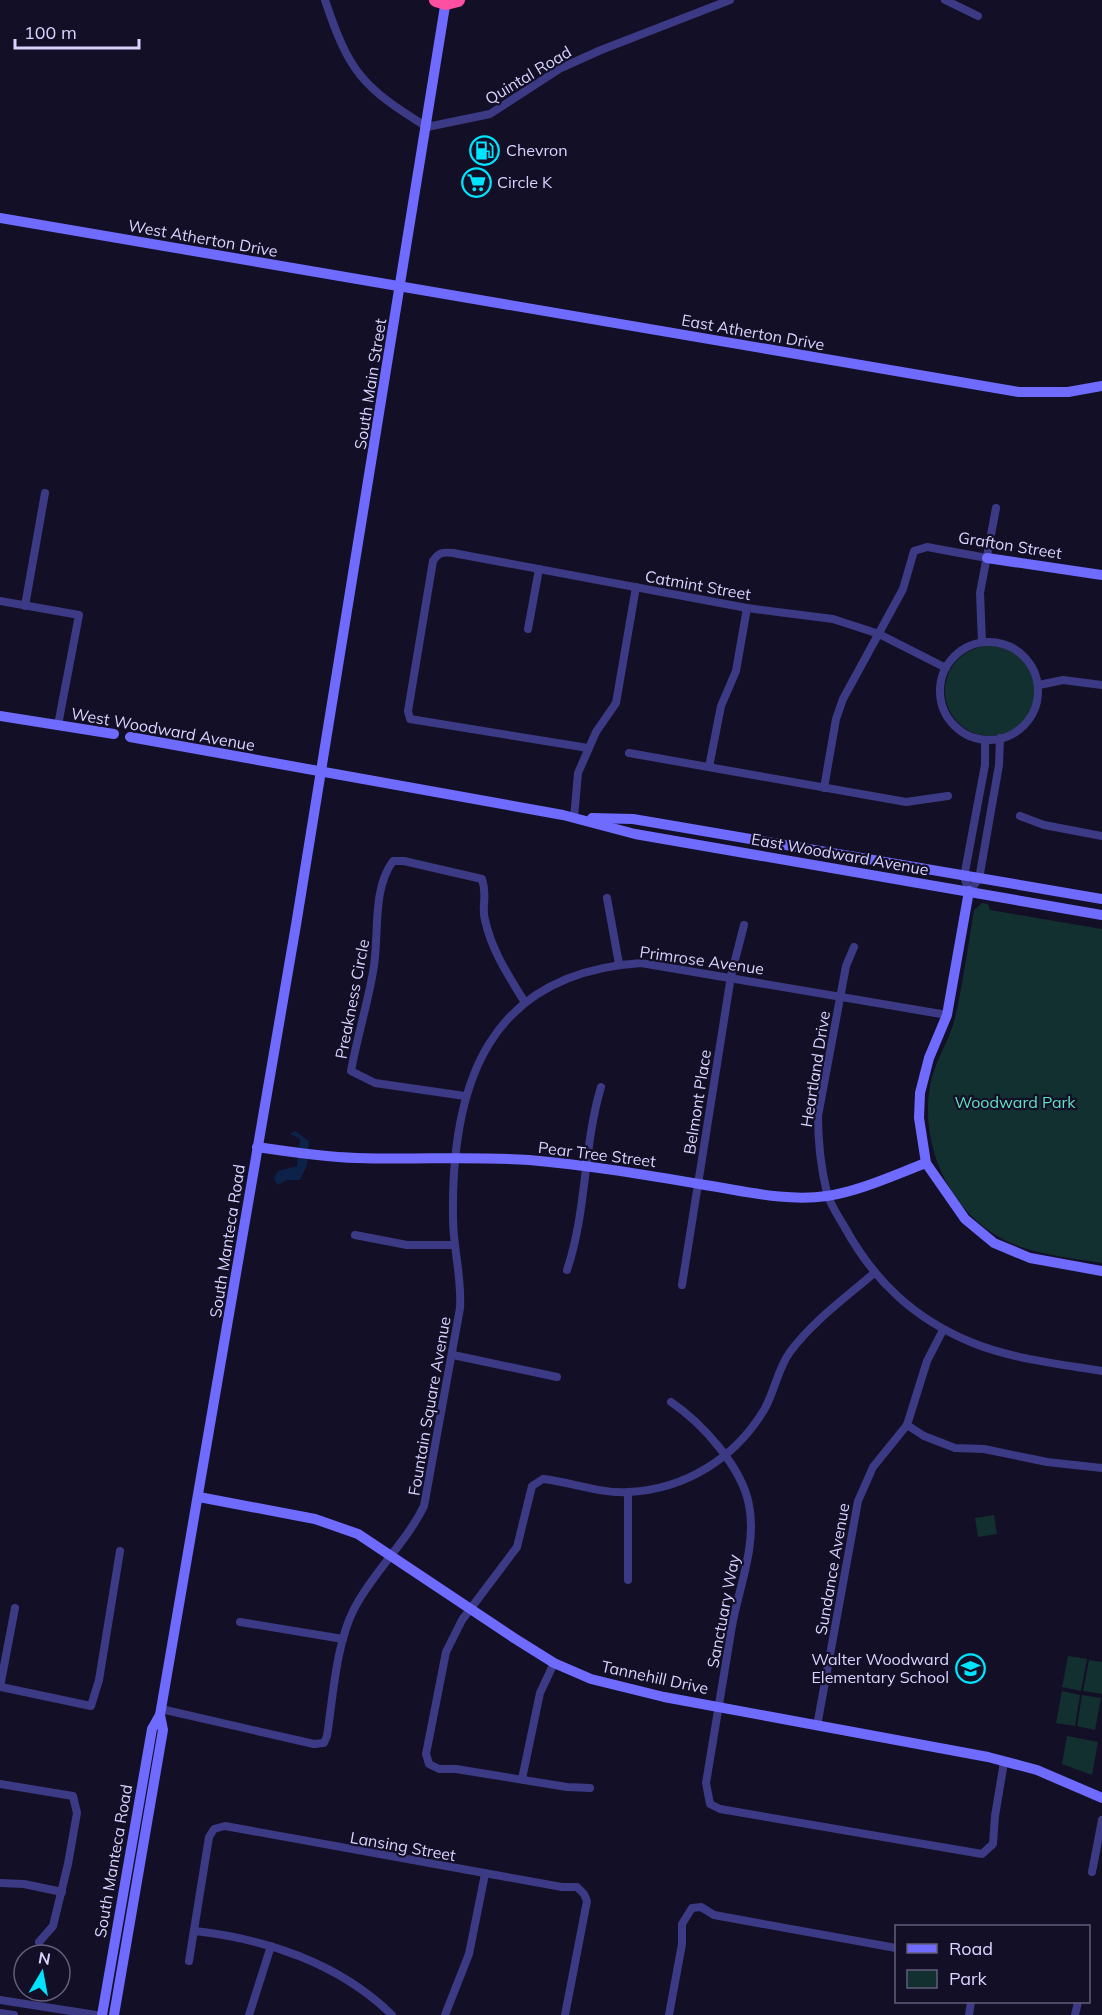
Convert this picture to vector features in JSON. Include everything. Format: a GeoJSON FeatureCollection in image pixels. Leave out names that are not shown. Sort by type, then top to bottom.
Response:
{"type":"FeatureCollection","features":[{"type":"Feature","properties":{"kind":"street"},"geometry":{"type":"LineString","coordinates":[[325,0],[340,42],[366,85],[395,108],[426,127]]}},
{"type":"Feature","properties":{"kind":"street","name":"Quintal Road"},"geometry":{"type":"LineString","coordinates":[[426,127],[490,114],[571,64],[730,0]]}},
{"type":"Feature","properties":{"kind":"street"},"geometry":{"type":"LineString","coordinates":[[945,0],[978,16]]}},
{"type":"Feature","properties":{"kind":"street","name":"South Main Street"},"geometry":{"type":"LineString","coordinates":[[321,772],[446,1]]}},
{"type":"Feature","properties":{"kind":"street","name":"West Atherton Drive"},"geometry":{"type":"LineString","coordinates":[[0,218],[400,287]]}},
{"type":"Feature","properties":{"kind":"street","name":"East Atherton Drive"},"geometry":{"type":"LineString","coordinates":[[400,287],[1019,392],[1068,392],[1102,386]]}},
{"type":"Feature","properties":{"kind":"street"},"geometry":{"type":"LineString","coordinates":[[25,606],[45,493]]}},
{"type":"Feature","properties":{"kind":"street"},"geometry":{"type":"LineString","coordinates":[[982,642],[980,602],[996,508]]}},
{"type":"Feature","properties":{"kind":"street","name":"Grafton Street"},"geometry":{"type":"LineString","coordinates":[[879,634],[903,589],[914,551],[927,547],[1102,575]]}},
{"type":"Feature","properties":{"kind":"street","name":"Catmint Street"},"geometry":{"type":"LineString","coordinates":[[588,748],[410,719],[408,711],[434,561],[438,555],[443,552],[453,553],[747,608],[833,619],[879,634],[946,669]]}},
{"type":"Feature","properties":{"kind":"street"},"geometry":{"type":"LineString","coordinates":[[528,629],[538,569]]}},
{"type":"Feature","properties":{"kind":"street"},"geometry":{"type":"LineString","coordinates":[[574,818],[578,772],[588,748],[616,703],[636,587]]}},
{"type":"Feature","properties":{"kind":"street"},"geometry":{"type":"LineString","coordinates":[[0,601],[79,615],[58,725]]}},
{"type":"Feature","properties":{"kind":"street"},"geometry":{"type":"LineString","coordinates":[[709,767],[721,706],[736,671],[747,608]]}},
{"type":"Feature","properties":{"kind":"street"},"geometry":{"type":"LineString","coordinates":[[825,788],[836,718],[843,699],[879,634]]}},
{"type":"Feature","properties":{"kind":"street"},"geometry":{"type":"LineString","coordinates":[[982,642],[1000,643],[1021,653],[1031,664],[1039,686],[1035,711],[1026,724],[1006,738],[985,740],[967,735],[948,718],[940,696],[946,669],[959,652],[982,642]]}},
{"type":"Feature","properties":{"kind":"street"},"geometry":{"type":"LineString","coordinates":[[1039,686],[1063,680],[1102,686]]}},
{"type":"Feature","properties":{"kind":"street","name":"West Woodward Avenue"},"geometry":{"type":"LineString","coordinates":[[0,716],[114,734],[321,772]]}},
{"type":"Feature","properties":{"kind":"street"},"geometry":{"type":"LineString","coordinates":[[969,891],[979,879],[999,765],[1000,738]]}},
{"type":"Feature","properties":{"kind":"street"},"geometry":{"type":"LineString","coordinates":[[985,740],[985,765],[964,877],[969,891],[947,1015],[928,1058],[920,1093],[920,1125],[926,1163],[965,1220],[994,1243],[1030,1258],[1102,1271]]}},
{"type":"Feature","properties":{"kind":"street"},"geometry":{"type":"LineString","coordinates":[[629,753],[906,802],[948,796]]}},
{"type":"Feature","properties":{"kind":"street","name":"East Woodward Avenue"},"geometry":{"type":"LineString","coordinates":[[321,772],[574,818],[635,834],[1102,915]]}},
{"type":"Feature","properties":{"kind":"street","name":"South Manteca Road"},"geometry":{"type":"LineString","coordinates":[[114,2015],[163,1730],[161,1712],[321,772]]}},
{"type":"Feature","properties":{"kind":"street"},"geometry":{"type":"LineString","coordinates":[[1020,816],[1044,825],[1102,836]]}},
{"type":"Feature","properties":{"kind":"street","name":"East Woodward Avenue"},"geometry":{"type":"LineString","coordinates":[[574,818],[633,819],[1102,899]]}},
{"type":"Feature","properties":{"kind":"street","name":"Preakness Circle"},"geometry":{"type":"LineString","coordinates":[[465,1096],[375,1083],[351,1071],[376,958],[384,873],[393,861],[404,861],[482,879],[487,892],[484,918],[497,957],[525,1001]]}},
{"type":"Feature","properties":{"kind":"street"},"geometry":{"type":"LineString","coordinates":[[607,898],[619,964]]}},
{"type":"Feature","properties":{"kind":"street","name":"Belmont Place"},"geometry":{"type":"LineString","coordinates":[[682,1285],[731,976],[744,925]]}},
{"type":"Feature","properties":{"kind":"street","name":"Heartland Drive"},"geometry":{"type":"LineString","coordinates":[[854,947],[846,966],[818,1116],[818,1140],[828,1196],[873,1274],[902,1301],[943,1330],[1005,1353],[1102,1371]]}},
{"type":"Feature","properties":{"kind":"street","name":"Primrose Avenue"},"geometry":{"type":"LineString","coordinates":[[456,1156],[465,1096],[479,1060],[505,1022],[525,1001],[554,982],[619,964],[641,963],[731,976],[947,1015]]}},
{"type":"Feature","properties":{"kind":"street"},"geometry":{"type":"LineString","coordinates":[[567,1270],[576,1242],[591,1126],[601,1087]]}},
{"type":"Feature","properties":{"kind":"street","name":"Pear Tree Street"},"geometry":{"type":"LineString","coordinates":[[257,1147],[312,1155],[357,1158],[456,1156],[586,1166],[781,1197],[828,1196],[926,1163]]}},
{"type":"Feature","properties":{"kind":"street","name":"Fountain Square Avenue"},"geometry":{"type":"LineString","coordinates":[[161,1712],[296,1737],[314,1744],[324,1743],[343,1640],[354,1608],[414,1526],[424,1506],[453,1355],[462,1285],[453,1219],[456,1156]]}},
{"type":"Feature","properties":{"kind":"street"},"geometry":{"type":"LineString","coordinates":[[355,1235],[407,1245],[455,1245]]}},
{"type":"Feature","properties":{"kind":"street"},"geometry":{"type":"LineString","coordinates":[[590,1788],[456,1769],[439,1769],[429,1764],[426,1754],[446,1652],[471,1609],[517,1547],[532,1486],[538,1481],[559,1480],[605,1491],[628,1492],[684,1479],[725,1456],[739,1445],[764,1409],[783,1362],[792,1350],[813,1326],[873,1274]]}},
{"type":"Feature","properties":{"kind":"street","name":"Sundance Avenue"},"geometry":{"type":"LineString","coordinates":[[816,1726],[858,1501],[873,1467],[907,1425],[927,1361],[943,1330]]}},
{"type":"Feature","properties":{"kind":"street"},"geometry":{"type":"LineString","coordinates":[[453,1355],[557,1377]]}},
{"type":"Feature","properties":{"kind":"street","name":"Sanctuary Way"},"geometry":{"type":"LineString","coordinates":[[671,1402],[691,1416],[725,1456],[744,1489],[751,1520],[750,1540],[706,1783],[708,1800],[720,1809],[976,1854],[988,1852],[993,1844],[1004,1761]]}},
{"type":"Feature","properties":{"kind":"street"},"geometry":{"type":"LineString","coordinates":[[907,1425],[924,1436],[955,1448],[984,1449],[1047,1462],[1102,1468]]}},
{"type":"Feature","properties":{"kind":"street"},"geometry":{"type":"LineString","coordinates":[[628,1492],[628,1580]]}},
{"type":"Feature","properties":{"kind":"street","name":"Tannehill Drive"},"geometry":{"type":"LineString","coordinates":[[199,1497],[267,1508],[335,1525],[358,1534],[555,1663],[591,1679],[631,1690],[1004,1761],[1037,1770],[1102,1798]]}},
{"type":"Feature","properties":{"kind":"street"},"geometry":{"type":"LineString","coordinates":[[15,1608],[1,1687],[92,1706],[99,1680],[120,1551]]}},
{"type":"Feature","properties":{"kind":"street"},"geometry":{"type":"LineString","coordinates":[[240,1622],[343,1640]]}},
{"type":"Feature","properties":{"kind":"street"},"geometry":{"type":"LineString","coordinates":[[522,1779],[540,1693],[555,1663]]}},
{"type":"Feature","properties":{"kind":"street","name":"South Manteca Road"},"geometry":{"type":"LineString","coordinates":[[102,2015],[152,1729],[161,1712]]}},
{"type":"Feature","properties":{"kind":"street"},"geometry":{"type":"LineString","coordinates":[[0,1784],[73,1796],[77,1813],[62,1892],[52,1926],[39,1942]]}},
{"type":"Feature","properties":{"kind":"street"},"geometry":{"type":"LineString","coordinates":[[1092,1872],[1102,1820]]}},
{"type":"Feature","properties":{"kind":"street","name":"Lansing Street"},"geometry":{"type":"LineString","coordinates":[[195,1931],[208,1837],[214,1829],[225,1826],[485,1874],[562,1887],[577,1887],[587,1901],[565,2015]]}},
{"type":"Feature","properties":{"kind":"street"},"geometry":{"type":"LineString","coordinates":[[445,2015],[459,1985],[469,1954],[485,1874]]}},
{"type":"Feature","properties":{"kind":"street"},"geometry":{"type":"LineString","coordinates":[[0,1883],[24,1884],[62,1892]]}},
{"type":"Feature","properties":{"kind":"street"},"geometry":{"type":"LineString","coordinates":[[669,2015],[682,1944],[682,1924],[692,1908],[701,1907],[714,1915],[895,1948]]}},
{"type":"Feature","properties":{"kind":"street"},"geometry":{"type":"LineString","coordinates":[[189,1961],[195,1931],[233,1935],[272,1946],[327,1969],[359,1989],[392,2015]]}},
{"type":"Feature","properties":{"kind":"street"},"geometry":{"type":"LineString","coordinates":[[249,2015],[272,1946]]}},
{"type":"Feature","properties":{"kind":"street"},"geometry":{"type":"LineString","coordinates":[[0,2000],[96,2015]]}},
{"type":"Feature","properties":{"kind":"street"},"geometry":{"type":"LineString","coordinates":[[0,2013],[14,2015]]}},
{"type":"Feature","properties":{"kind":"green space"},"geometry":{"type":"Polygon","coordinates":[[[990,646],[1007,650],[1022,659],[1031,674],[1035,691],[1031,708],[1022,723],[1007,732],[990,736],[973,732],[958,723],[949,708],[945,691],[949,674],[958,659],[973,650],[990,646]]]}},
{"type":"Feature","properties":{"kind":"green space","name":"Woodward Park"},"geometry":{"type":"Polygon","coordinates":[[[982,903],[988,904],[990,910],[1102,929],[1102,1263],[1034,1251],[1013,1244],[992,1233],[973,1218],[957,1200],[936,1157],[930,1134],[928,1110],[930,1086],[955,1018],[974,910],[982,903]]]}},
{"type":"Feature","properties":{"kind":"green space"},"geometry":{"type":"Polygon","coordinates":[[[994,1515],[997,1534],[978,1537],[975,1518],[994,1515]]]}},
{"type":"Feature","properties":{"kind":"green space"},"geometry":{"type":"Polygon","coordinates":[[[1068,1656],[1087,1659],[1081,1691],[1062,1687],[1068,1656]]]}},
{"type":"Feature","properties":{"kind":"green space"},"geometry":{"type":"Polygon","coordinates":[[[1089,1660],[1102,1662],[1102,1694],[1083,1691],[1089,1660]]]}},
{"type":"Feature","properties":{"kind":"green space"},"geometry":{"type":"Polygon","coordinates":[[[1062,1691],[1080,1695],[1075,1726],[1056,1723],[1062,1691]]]}},
{"type":"Feature","properties":{"kind":"green space"},"geometry":{"type":"Polygon","coordinates":[[[1082,1695],[1101,1698],[1095,1730],[1077,1726],[1082,1695]]]}},
{"type":"Feature","properties":{"kind":"green space"},"geometry":{"type":"Polygon","coordinates":[[[1067,1736],[1098,1742],[1092,1775],[1062,1764],[1067,1736]]]}},
{"type":"Feature","properties":{"kind":"water"},"geometry":{"type":"Polygon","coordinates":[[[295,1131],[309,1141],[307,1165],[300,1180],[287,1180],[277,1185],[274,1178],[278,1171],[297,1166],[300,1139],[290,1134],[295,1131]]]}},
{"type":"Feature","properties":{"kind":"place","name":"Chevron"},"geometry":{"type":"Point","coordinates":[485,150]}},
{"type":"Feature","properties":{"kind":"place","name":"Circle K"},"geometry":{"type":"Point","coordinates":[476,182]}},
{"type":"Feature","properties":{"kind":"place","name":"Walter Woodward Elementary School"},"geometry":{"type":"Point","coordinates":[970,1668]}}]}
